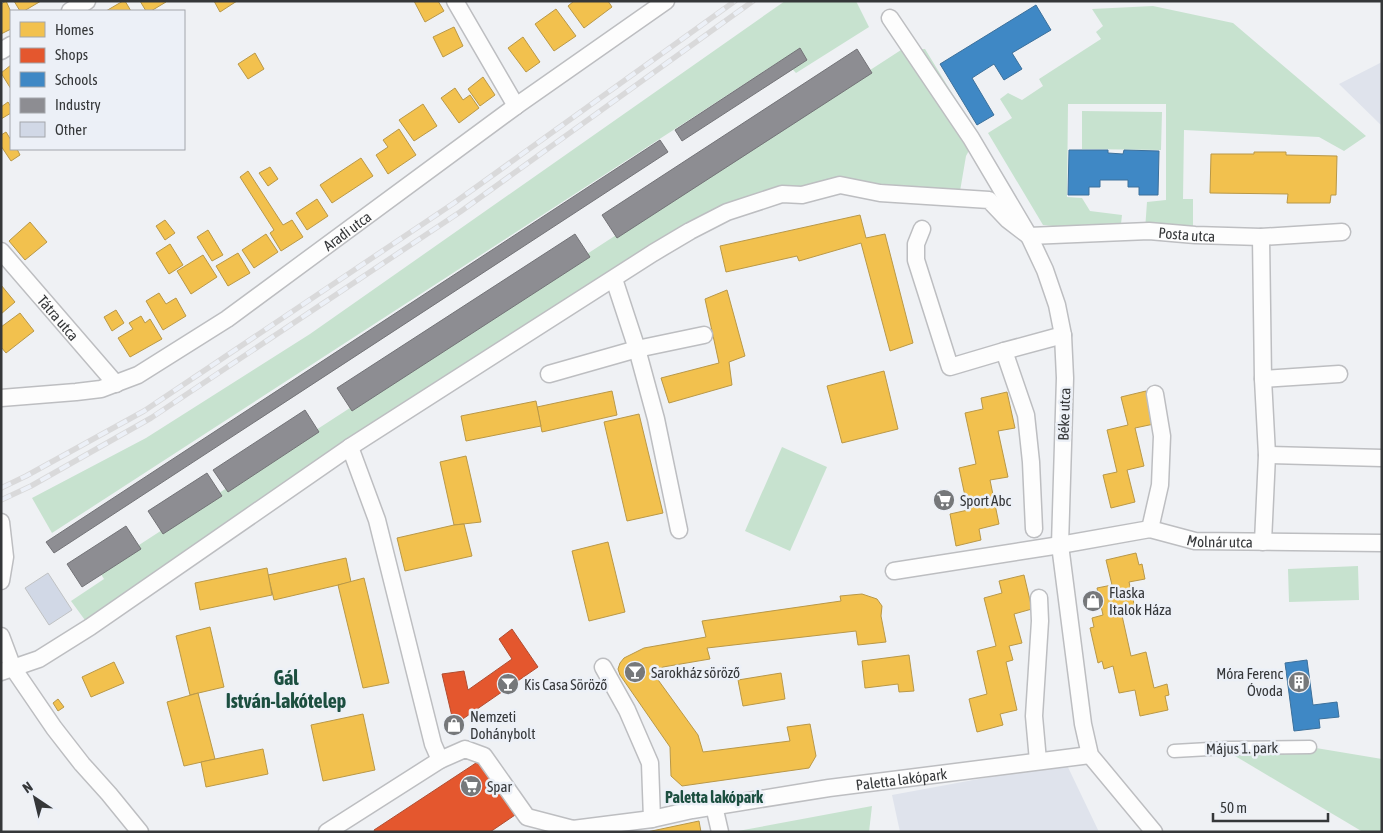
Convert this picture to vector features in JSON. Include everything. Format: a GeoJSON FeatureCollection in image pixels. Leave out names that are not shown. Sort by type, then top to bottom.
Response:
{"type":"FeatureCollection","features":[{"type":"Feature","properties":{"kind":"street"},"geometry":{"type":"LineString","coordinates":[[72,10],[87,1]]}},
{"type":"Feature","properties":{"kind":"street"},"geometry":{"type":"LineString","coordinates":[[455,1],[516,106]]}},
{"type":"Feature","properties":{"kind":"street","name":"Aradi utca"},"geometry":{"type":"LineString","coordinates":[[1,398],[101,389],[138,375],[227,318],[516,106],[666,1]]}},
{"type":"Feature","properties":{"kind":"street","name":"Béke utca"},"geometry":{"type":"LineString","coordinates":[[890,18],[971,138],[1029,236],[1045,270],[1057,305],[1064,335],[1065,378],[1060,545],[1083,724],[1090,755],[1154,832]]}},
{"type":"Feature","properties":{"kind":"street"},"geometry":{"type":"LineString","coordinates":[[7,670],[40,659],[90,627],[350,447],[690,231],[727,212],[782,194],[802,194],[840,185],[880,192],[988,200],[1008,220],[1029,236]]}},
{"type":"Feature","properties":{"kind":"street"},"geometry":{"type":"LineString","coordinates":[[922,229],[916,244],[916,260],[950,367],[1064,335]]}},
{"type":"Feature","properties":{"kind":"street","name":"Posta utca"},"geometry":{"type":"LineString","coordinates":[[1029,236],[1149,231],[1195,235],[1262,237],[1342,232]]}},
{"type":"Feature","properties":{"kind":"street"},"geometry":{"type":"LineString","coordinates":[[1262,237],[1262,379],[1267,455],[1263,542]]}},
{"type":"Feature","properties":{"kind":"street","name":"Tátra utca"},"geometry":{"type":"LineString","coordinates":[[1,251],[116,384]]}},
{"type":"Feature","properties":{"kind":"street"},"geometry":{"type":"LineString","coordinates":[[614,279],[637,349],[656,419],[679,530]]}},
{"type":"Feature","properties":{"kind":"street"},"geometry":{"type":"LineString","coordinates":[[549,374],[637,349],[704,335]]}},
{"type":"Feature","properties":{"kind":"street"},"geometry":{"type":"LineString","coordinates":[[1004,351],[1026,415],[1031,462],[1034,529]]}},
{"type":"Feature","properties":{"kind":"street"},"geometry":{"type":"LineString","coordinates":[[1262,379],[1339,374]]}},
{"type":"Feature","properties":{"kind":"street"},"geometry":{"type":"LineString","coordinates":[[1150,529],[1160,485],[1162,436],[1155,394]]}},
{"type":"Feature","properties":{"kind":"street"},"geometry":{"type":"LineString","coordinates":[[326,832],[440,760],[434,744],[376,520],[350,447]]}},
{"type":"Feature","properties":{"kind":"street"},"geometry":{"type":"LineString","coordinates":[[1267,455],[1382,458]]}},
{"type":"Feature","properties":{"kind":"street"},"geometry":{"type":"LineString","coordinates":[[1,522],[5,557],[1,581]]}},
{"type":"Feature","properties":{"kind":"street","name":"Molnár utca"},"geometry":{"type":"LineString","coordinates":[[894,571],[1150,529],[1195,541],[1382,543]]}},
{"type":"Feature","properties":{"kind":"street"},"geometry":{"type":"LineString","coordinates":[[1038,761],[1034,716],[1040,598]]}},
{"type":"Feature","properties":{"kind":"street"},"geometry":{"type":"LineString","coordinates":[[1,636],[7,670],[82,764],[140,832]]}},
{"type":"Feature","properties":{"kind":"street"},"geometry":{"type":"LineString","coordinates":[[602,667],[628,710],[650,763],[652,819]]}},
{"type":"Feature","properties":{"kind":"street","name":"Május 1. park"},"geometry":{"type":"LineString","coordinates":[[1174,751],[1310,747]]}},
{"type":"Feature","properties":{"kind":"street","name":"Paletta lakópark"},"geometry":{"type":"LineString","coordinates":[[440,760],[465,750],[484,756],[527,817],[573,829],[652,819],[714,806],[829,788],[1090,755]]}},
{"type":"Feature","properties":{"kind":"street"},"geometry":{"type":"LineString","coordinates":[[714,806],[720,832]]}},
{"type":"Feature","properties":{"kind":"shaded area"},"geometry":{"type":"Polygon","coordinates":[[[1382,62],[1382,126],[1339,84],[1382,62]]]}},
{"type":"Feature","properties":{"kind":"shaded area"},"geometry":{"type":"Polygon","coordinates":[[[1066,763],[1099,832],[900,832],[892,795],[1066,763]]]}},
{"type":"Feature","properties":{"kind":"green space"},"geometry":{"type":"Polygon","coordinates":[[[785,1],[856,1],[869,27],[796,73],[783,59],[52,533],[32,498],[146,438],[310,334],[785,1]]]}},
{"type":"Feature","properties":{"kind":"green space"},"geometry":{"type":"Polygon","coordinates":[[[1153,6],[1233,23],[1366,136],[1344,151],[1319,137],[1184,130],[1183,199],[1193,199],[1193,233],[1145,230],[1147,202],[1166,200],[1166,104],[1068,104],[1067,197],[1082,198],[1090,211],[1122,215],[1120,233],[1043,225],[988,133],[1012,118],[1000,99],[1008,93],[1022,100],[1043,86],[1039,79],[1101,39],[1096,32],[1103,26],[1092,9],[1153,6]]]}},
{"type":"Feature","properties":{"kind":"green space"},"geometry":{"type":"Polygon","coordinates":[[[925,49],[975,131],[972,145],[966,156],[959,197],[880,193],[802,195],[690,231],[90,627],[71,601],[104,579],[99,571],[901,50],[925,49]]]}},
{"type":"Feature","properties":{"kind":"green space"},"geometry":{"type":"Polygon","coordinates":[[[1082,111],[1162,112],[1161,150],[1082,149],[1082,111]]]}},
{"type":"Feature","properties":{"kind":"green space"},"geometry":{"type":"Polygon","coordinates":[[[782,447],[827,467],[790,551],[745,531],[782,447]]]}},
{"type":"Feature","properties":{"kind":"green space"},"geometry":{"type":"Polygon","coordinates":[[[1358,566],[1359,600],[1289,602],[1288,569],[1358,566]]]}},
{"type":"Feature","properties":{"kind":"green space"},"geometry":{"type":"Polygon","coordinates":[[[1220,747],[1310,747],[1382,759],[1382,832],[1363,832],[1220,747]]]}},
{"type":"Feature","properties":{"kind":"green space"},"geometry":{"type":"Polygon","coordinates":[[[872,806],[869,832],[738,832],[738,831],[872,806]]]}},
{"type":"Feature","properties":{"kind":"building: Homes"},"geometry":{"type":"Polygon","coordinates":[[[6,1],[10,10],[10,30],[1,34],[1,4],[6,1]]]}},
{"type":"Feature","properties":{"kind":"building: Homes"},"geometry":{"type":"Polygon","coordinates":[[[14,1],[41,1],[26,10],[19,10],[14,1]]]}},
{"type":"Feature","properties":{"kind":"building: Homes"},"geometry":{"type":"Polygon","coordinates":[[[125,1],[130,10],[108,10],[125,1]]]}},
{"type":"Feature","properties":{"kind":"building: Homes"},"geometry":{"type":"Polygon","coordinates":[[[140,1],[166,2],[153,10],[145,10],[140,1]]]}},
{"type":"Feature","properties":{"kind":"building: Homes"},"geometry":{"type":"Polygon","coordinates":[[[214,1],[237,1],[220,12],[214,1]]]}},
{"type":"Feature","properties":{"kind":"building: Homes"},"geometry":{"type":"Polygon","coordinates":[[[414,1],[438,1],[444,11],[425,22],[414,1]]]}},
{"type":"Feature","properties":{"kind":"building: Homes"},"geometry":{"type":"Polygon","coordinates":[[[574,1],[608,1],[612,7],[584,28],[568,6],[574,1]]]}},
{"type":"Feature","properties":{"kind":"building: Homes"},"geometry":{"type":"Polygon","coordinates":[[[556,9],[576,36],[554,51],[535,24],[556,9]]]}},
{"type":"Feature","properties":{"kind":"building: Homes"},"geometry":{"type":"Polygon","coordinates":[[[454,27],[463,46],[443,57],[433,37],[454,27]]]}},
{"type":"Feature","properties":{"kind":"building: Homes"},"geometry":{"type":"Polygon","coordinates":[[[523,37],[540,62],[526,72],[508,48],[523,37]]]}},
{"type":"Feature","properties":{"kind":"building: Homes"},"geometry":{"type":"Polygon","coordinates":[[[255,53],[264,69],[248,79],[238,64],[255,53]]]}},
{"type":"Feature","properties":{"kind":"building: Homes"},"geometry":{"type":"Polygon","coordinates":[[[10,66],[10,87],[1,73],[10,66]]]}},
{"type":"Feature","properties":{"kind":"building: Homes"},"geometry":{"type":"Polygon","coordinates":[[[483,77],[495,95],[480,106],[468,89],[483,77]]]}},
{"type":"Feature","properties":{"kind":"building: Homes"},"geometry":{"type":"Polygon","coordinates":[[[455,88],[463,100],[470,95],[479,108],[459,123],[441,98],[455,88]]]}},
{"type":"Feature","properties":{"kind":"building: Homes"},"geometry":{"type":"Polygon","coordinates":[[[8,102],[10,105],[10,114],[1,119],[1,107],[8,102]]]}},
{"type":"Feature","properties":{"kind":"building: Homes"},"geometry":{"type":"Polygon","coordinates":[[[423,104],[437,126],[414,141],[399,120],[423,104]]]}},
{"type":"Feature","properties":{"kind":"building: Homes"},"geometry":{"type":"Polygon","coordinates":[[[399,129],[416,155],[388,174],[376,155],[388,147],[383,140],[399,129]]]}},
{"type":"Feature","properties":{"kind":"building: Homes"},"geometry":{"type":"Polygon","coordinates":[[[6,132],[10,138],[10,150],[18,150],[20,155],[11,161],[1,146],[1,135],[6,132]]]}},
{"type":"Feature","properties":{"kind":"building: Homes"},"geometry":{"type":"Polygon","coordinates":[[[1254,152],[1286,152],[1286,155],[1337,156],[1336,195],[1331,195],[1330,203],[1287,203],[1288,194],[1210,193],[1211,154],[1254,154],[1254,152]]]}},
{"type":"Feature","properties":{"kind":"building: Homes"},"geometry":{"type":"Polygon","coordinates":[[[361,158],[373,176],[332,203],[320,185],[361,158]]]}},
{"type":"Feature","properties":{"kind":"building: Homes"},"geometry":{"type":"Polygon","coordinates":[[[270,167],[278,179],[268,186],[259,173],[270,167]]]}},
{"type":"Feature","properties":{"kind":"building: Homes"},"geometry":{"type":"Polygon","coordinates":[[[248,171],[283,225],[292,220],[303,237],[281,251],[270,233],[274,230],[240,177],[248,171]]]}},
{"type":"Feature","properties":{"kind":"building: Homes"},"geometry":{"type":"Polygon","coordinates":[[[317,199],[328,216],[307,230],[296,213],[317,199]]]}},
{"type":"Feature","properties":{"kind":"building: Homes"},"geometry":{"type":"Polygon","coordinates":[[[860,215],[866,238],[885,234],[913,343],[890,351],[861,243],[799,261],[797,256],[726,272],[720,246],[860,215]]]}},
{"type":"Feature","properties":{"kind":"building: Homes"},"geometry":{"type":"Polygon","coordinates":[[[165,220],[175,233],[165,240],[156,226],[165,220]]]}},
{"type":"Feature","properties":{"kind":"building: Homes"},"geometry":{"type":"Polygon","coordinates":[[[30,222],[47,242],[25,260],[9,241],[30,222]]]}},
{"type":"Feature","properties":{"kind":"building: Homes"},"geometry":{"type":"Polygon","coordinates":[[[208,230],[223,255],[212,261],[197,237],[208,230]]]}},
{"type":"Feature","properties":{"kind":"building: Homes"},"geometry":{"type":"Polygon","coordinates":[[[266,234],[278,252],[254,268],[242,250],[266,234]]]}},
{"type":"Feature","properties":{"kind":"building: Homes"},"geometry":{"type":"Polygon","coordinates":[[[170,244],[183,265],[169,274],[156,253],[170,244]]]}},
{"type":"Feature","properties":{"kind":"building: Homes"},"geometry":{"type":"Polygon","coordinates":[[[238,253],[250,273],[228,286],[216,266],[238,253]]]}},
{"type":"Feature","properties":{"kind":"building: Homes"},"geometry":{"type":"Polygon","coordinates":[[[203,255],[217,277],[191,294],[177,271],[203,255]]]}},
{"type":"Feature","properties":{"kind":"building: Homes"},"geometry":{"type":"Polygon","coordinates":[[[1,285],[15,302],[1,314],[1,285]]]}},
{"type":"Feature","properties":{"kind":"building: Homes"},"geometry":{"type":"Polygon","coordinates":[[[727,290],[745,356],[729,362],[732,385],[669,403],[661,378],[719,363],[705,299],[727,290]]]}},
{"type":"Feature","properties":{"kind":"building: Homes"},"geometry":{"type":"Polygon","coordinates":[[[159,293],[166,304],[176,298],[186,316],[163,330],[146,301],[159,293]]]}},
{"type":"Feature","properties":{"kind":"building: Homes"},"geometry":{"type":"Polygon","coordinates":[[[116,310],[124,323],[112,331],[104,317],[116,310]]]}},
{"type":"Feature","properties":{"kind":"building: Homes"},"geometry":{"type":"Polygon","coordinates":[[[20,313],[34,331],[6,353],[1,347],[1,327],[20,313]]]}},
{"type":"Feature","properties":{"kind":"building: Homes"},"geometry":{"type":"Polygon","coordinates":[[[141,316],[145,323],[150,319],[162,339],[130,357],[118,338],[133,329],[129,323],[141,316]]]}},
{"type":"Feature","properties":{"kind":"building: Homes"},"geometry":{"type":"Polygon","coordinates":[[[884,371],[898,429],[842,443],[827,386],[884,371]]]}},
{"type":"Feature","properties":{"kind":"building: Homes"},"geometry":{"type":"Polygon","coordinates":[[[612,391],[617,415],[542,432],[537,407],[612,391]]]}},
{"type":"Feature","properties":{"kind":"building: Homes"},"geometry":{"type":"Polygon","coordinates":[[[1146,391],[1154,424],[1135,428],[1144,466],[1127,470],[1135,502],[1111,508],[1103,475],[1117,472],[1107,430],[1128,425],[1121,397],[1146,391]]]}},
{"type":"Feature","properties":{"kind":"building: Homes"},"geometry":{"type":"Polygon","coordinates":[[[1007,392],[1015,428],[998,431],[1008,477],[990,480],[999,524],[979,529],[981,540],[956,546],[950,514],[968,510],[959,468],[976,464],[965,413],[983,409],[981,398],[1007,392]]]}},
{"type":"Feature","properties":{"kind":"building: Homes"},"geometry":{"type":"Polygon","coordinates":[[[536,401],[541,426],[466,441],[461,416],[536,401]]]}},
{"type":"Feature","properties":{"kind":"building: Homes"},"geometry":{"type":"Polygon","coordinates":[[[639,414],[663,513],[627,521],[604,422],[639,414]]]}},
{"type":"Feature","properties":{"kind":"building: Homes"},"geometry":{"type":"Polygon","coordinates":[[[466,456],[481,522],[454,525],[440,462],[466,456]]]}},
{"type":"Feature","properties":{"kind":"building: Homes"},"geometry":{"type":"Polygon","coordinates":[[[464,524],[472,556],[405,571],[397,538],[464,524]]]}},
{"type":"Feature","properties":{"kind":"building: Homes"},"geometry":{"type":"Polygon","coordinates":[[[608,542],[625,612],[589,621],[572,551],[608,542]]]}},
{"type":"Feature","properties":{"kind":"building: Homes"},"geometry":{"type":"Polygon","coordinates":[[[1136,553],[1139,565],[1142,564],[1145,579],[1129,582],[1135,608],[1121,611],[1131,656],[1146,652],[1154,688],[1167,684],[1169,695],[1165,696],[1168,710],[1140,716],[1135,690],[1119,693],[1113,666],[1104,669],[1102,661],[1098,663],[1090,628],[1094,627],[1092,618],[1103,615],[1097,588],[1112,585],[1106,560],[1136,553]]]}},
{"type":"Feature","properties":{"kind":"building: Homes"},"geometry":{"type":"Polygon","coordinates":[[[346,558],[351,582],[274,600],[268,575],[346,558]]]}},
{"type":"Feature","properties":{"kind":"building: Homes"},"geometry":{"type":"Polygon","coordinates":[[[267,568],[272,595],[200,610],[195,583],[267,568]]]}},
{"type":"Feature","properties":{"kind":"building: Homes"},"geometry":{"type":"Polygon","coordinates":[[[1024,575],[1032,609],[1014,614],[1022,643],[1009,646],[1013,660],[1006,662],[1017,710],[1000,714],[1003,725],[977,732],[969,699],[987,694],[977,651],[996,646],[984,598],[1002,593],[999,581],[1024,575]]]}},
{"type":"Feature","properties":{"kind":"building: Homes"},"geometry":{"type":"Polygon","coordinates":[[[364,578],[389,683],[363,688],[338,585],[364,578]]]}},
{"type":"Feature","properties":{"kind":"building: Homes"},"geometry":{"type":"Polygon","coordinates":[[[862,594],[877,599],[882,606],[881,616],[886,642],[858,645],[856,631],[707,648],[710,659],[663,667],[656,671],[656,677],[698,735],[703,752],[790,741],[787,727],[810,724],[816,756],[809,768],[682,786],[671,776],[670,747],[620,675],[618,669],[624,658],[644,648],[706,637],[702,621],[841,601],[840,596],[862,594]]]}},
{"type":"Feature","properties":{"kind":"building: Homes"},"geometry":{"type":"Polygon","coordinates":[[[210,627],[224,687],[190,695],[176,636],[210,627]]]}},
{"type":"Feature","properties":{"kind":"building: Homes"},"geometry":{"type":"Polygon","coordinates":[[[909,655],[914,691],[899,692],[898,684],[865,688],[862,661],[909,655]]]}},
{"type":"Feature","properties":{"kind":"building: Homes"},"geometry":{"type":"Polygon","coordinates":[[[114,662],[124,683],[91,697],[82,677],[114,662]]]}},
{"type":"Feature","properties":{"kind":"building: Homes"},"geometry":{"type":"Polygon","coordinates":[[[781,673],[785,699],[743,706],[738,680],[781,673]]]}},
{"type":"Feature","properties":{"kind":"building: Homes"},"geometry":{"type":"Polygon","coordinates":[[[198,693],[215,759],[184,766],[167,702],[198,693]]]}},
{"type":"Feature","properties":{"kind":"building: Homes"},"geometry":{"type":"Polygon","coordinates":[[[58,699],[64,707],[58,711],[53,703],[58,699]]]}},
{"type":"Feature","properties":{"kind":"building: Homes"},"geometry":{"type":"Polygon","coordinates":[[[363,714],[375,770],[323,781],[311,725],[363,714]]]}},
{"type":"Feature","properties":{"kind":"building: Homes"},"geometry":{"type":"Polygon","coordinates":[[[263,749],[268,774],[206,787],[201,762],[263,749]]]}},
{"type":"Feature","properties":{"kind":"building: Homes"},"geometry":{"type":"Polygon","coordinates":[[[699,821],[701,832],[647,832],[699,821]]]}},
{"type":"Feature","properties":{"kind":"building: Shops"},"geometry":{"type":"Polygon","coordinates":[[[512,629],[538,667],[454,725],[442,674],[464,671],[468,690],[512,659],[499,639],[512,629]]]}},
{"type":"Feature","properties":{"kind":"building: Shops","name":"Spar"},"geometry":{"type":"Polygon","coordinates":[[[482,759],[518,813],[490,832],[375,832],[374,830],[482,759]]]}},
{"type":"Feature","properties":{"kind":"building: Schools"},"geometry":{"type":"Polygon","coordinates":[[[1036,5],[1051,30],[1012,53],[1022,69],[1004,80],[994,64],[972,78],[994,115],[977,125],[940,64],[1036,5]]]}},
{"type":"Feature","properties":{"kind":"building: Schools"},"geometry":{"type":"Polygon","coordinates":[[[1069,150],[1108,150],[1108,153],[1123,154],[1124,150],[1159,151],[1158,195],[1139,195],[1139,187],[1128,187],[1128,180],[1100,180],[1100,187],[1089,187],[1089,195],[1068,195],[1069,150]]]}},
{"type":"Feature","properties":{"kind":"building: Schools","name":"Móra Ferenc Óvoda"},"geometry":{"type":"Polygon","coordinates":[[[1307,660],[1313,705],[1337,702],[1339,717],[1319,719],[1320,728],[1294,731],[1285,663],[1307,660]]]}},
{"type":"Feature","properties":{"kind":"building: Industry"},"geometry":{"type":"Polygon","coordinates":[[[800,48],[807,60],[682,141],[675,130],[800,48]]]}},
{"type":"Feature","properties":{"kind":"building: Industry"},"geometry":{"type":"Polygon","coordinates":[[[857,49],[872,73],[617,238],[602,215],[857,49]]]}},
{"type":"Feature","properties":{"kind":"building: Industry"},"geometry":{"type":"Polygon","coordinates":[[[660,140],[668,152],[54,553],[46,542],[660,140]]]}},
{"type":"Feature","properties":{"kind":"building: Industry"},"geometry":{"type":"Polygon","coordinates":[[[575,234],[590,257],[352,411],[337,388],[575,234]]]}},
{"type":"Feature","properties":{"kind":"building: Industry"},"geometry":{"type":"Polygon","coordinates":[[[305,410],[319,432],[228,492],[213,470],[305,410]]]}},
{"type":"Feature","properties":{"kind":"building: Industry"},"geometry":{"type":"Polygon","coordinates":[[[207,473],[222,496],[163,534],[148,511],[207,473]]]}},
{"type":"Feature","properties":{"kind":"building: Industry"},"geometry":{"type":"Polygon","coordinates":[[[126,526],[141,549],[82,587],[67,564],[126,526]]]}},
{"type":"Feature","properties":{"kind":"building: Other"},"geometry":{"type":"Polygon","coordinates":[[[48,573],[72,610],[49,625],[25,588],[48,573]]]}},
{"type":"Feature","properties":{"kind":"railway"},"geometry":{"type":"LineString","coordinates":[[1,488],[144,411],[454,203],[735,1]]}},
{"type":"Feature","properties":{"kind":"railway"},"geometry":{"type":"LineString","coordinates":[[1,500],[31,486],[151,418],[460,212],[753,1]]}},
{"type":"Feature","properties":{"kind":"place","name":"Sport Abc"},"geometry":{"type":"Point","coordinates":[944,500]}},
{"type":"Feature","properties":{"kind":"place","name":"Flaska Italok Háza"},"geometry":{"type":"Point","coordinates":[1093,601]}},
{"type":"Feature","properties":{"kind":"place","name":"Sarokház söröző"},"geometry":{"type":"Point","coordinates":[635,672]}},
{"type":"Feature","properties":{"kind":"place","name":"Móra Ferenc Óvoda"},"geometry":{"type":"Point","coordinates":[1299,682]}},
{"type":"Feature","properties":{"kind":"place","name":"Kis Casa Söröző"},"geometry":{"type":"Point","coordinates":[508,684]}},
{"type":"Feature","properties":{"kind":"place","name":"Nemzeti Dohánybolt"},"geometry":{"type":"Point","coordinates":[454,725]}},
{"type":"Feature","properties":{"kind":"place","name":"Spar"},"geometry":{"type":"Point","coordinates":[471,786]}},
{"type":"Feature","properties":{"kind":"district","name":"Gál István-lakótelep"},"geometry":{"type":"Point","coordinates":[286,688]}},
{"type":"Feature","properties":{"kind":"district","name":"Paletta lakópark"},"geometry":{"type":"Point","coordinates":[714,797]}}]}
